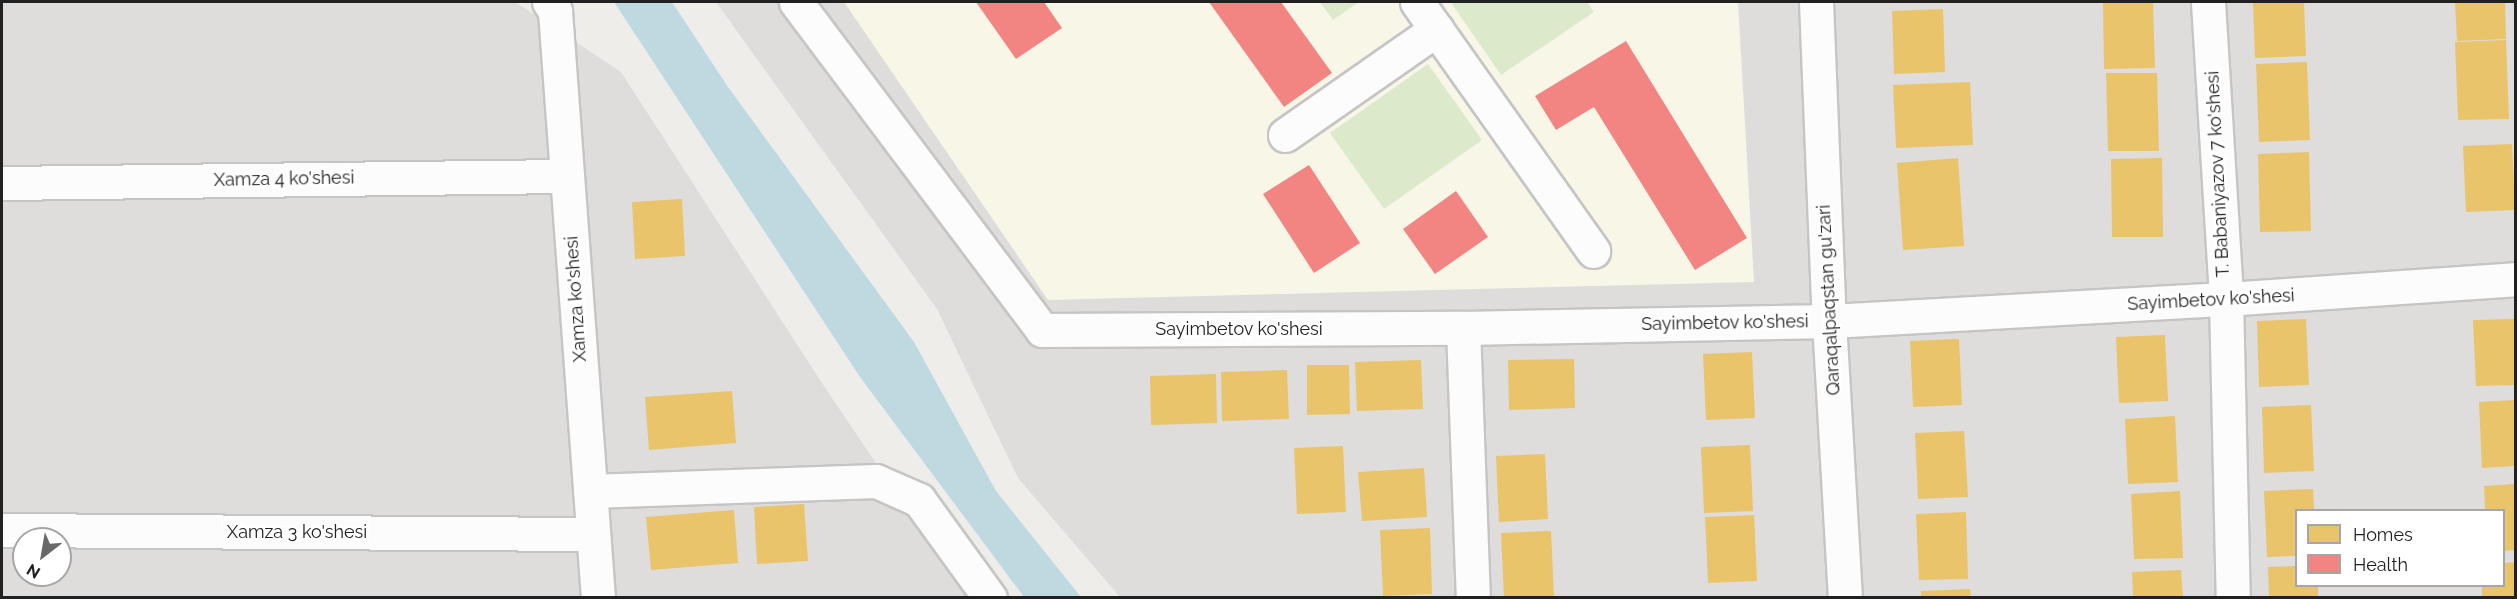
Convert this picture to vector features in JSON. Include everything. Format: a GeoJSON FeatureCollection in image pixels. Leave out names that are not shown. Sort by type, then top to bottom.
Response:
{"type":"FeatureCollection","features":[{"type":"Feature","properties":{"kind":"street","name":"Xamza ko'shesi"},"geometry":{"type":"LineString","coordinates":[[549,2],[555,11],[598,597]]}},
{"type":"Feature","properties":{"kind":"street","name":"Sayimbetov ko'shesi"},"geometry":{"type":"LineString","coordinates":[[796,2],[1042,330],[1463,328],[1829,321],[2226,299],[2516,279]]}},
{"type":"Feature","properties":{"kind":"street"},"geometry":{"type":"LineString","coordinates":[[1418,2],[1593,251]]}},
{"type":"Feature","properties":{"kind":"street","name":"Qaraqalpaqstan gu'zari"},"geometry":{"type":"LineString","coordinates":[[1816,2],[1829,321],[1845,597]]}},
{"type":"Feature","properties":{"kind":"street","name":"T. Babaniyazov 7 ko'shesi"},"geometry":{"type":"LineString","coordinates":[[2208,2],[2226,299],[2234,597]]}},
{"type":"Feature","properties":{"kind":"street"},"geometry":{"type":"LineString","coordinates":[[1285,135],[1437,29]]}},
{"type":"Feature","properties":{"kind":"street","name":"Xamza 4 ko'shesi"},"geometry":{"type":"LineString","coordinates":[[2,183],[567,176]]}},
{"type":"Feature","properties":{"kind":"street"},"geometry":{"type":"LineString","coordinates":[[1463,328],[1473,597]]}},
{"type":"Feature","properties":{"kind":"street"},"geometry":{"type":"LineString","coordinates":[[590,491],[876,481],[919,500],[990,597]]}},
{"type":"Feature","properties":{"kind":"street","name":"Xamza 3 ko'shesi"},"geometry":{"type":"LineString","coordinates":[[2,530],[594,534]]}},
{"type":"Feature","properties":{"kind":"shaded area"},"geometry":{"type":"Polygon","coordinates":[[[2,2],[515,2],[621,72],[822,383],[966,597],[2,597],[2,2]]]}},
{"type":"Feature","properties":{"kind":"shaded area"},"geometry":{"type":"Polygon","coordinates":[[[716,2],[2515,2],[2515,597],[1120,597],[1018,478],[937,309],[716,2]]]}},
{"type":"Feature","properties":{"kind":"shaded area"},"geometry":{"type":"Polygon","coordinates":[[[844,2],[1738,2],[1754,282],[1048,300],[844,2]]]}},
{"type":"Feature","properties":{"kind":"green space"},"geometry":{"type":"Polygon","coordinates":[[[1320,2],[1359,2],[1333,20],[1320,2]]]}},
{"type":"Feature","properties":{"kind":"green space"},"geometry":{"type":"Polygon","coordinates":[[[1455,2],[1587,2],[1594,12],[1501,75],[1452,4],[1455,2]]]}},
{"type":"Feature","properties":{"kind":"green space"},"geometry":{"type":"Polygon","coordinates":[[[1428,64],[1482,140],[1384,209],[1330,133],[1428,64]]]}},
{"type":"Feature","properties":{"kind":"water"},"geometry":{"type":"Polygon","coordinates":[[[614,2],[672,2],[728,87],[914,342],[996,491],[1081,597],[1024,597],[860,377],[614,2]]]}},
{"type":"Feature","properties":{"kind":"building: Homes"},"geometry":{"type":"Polygon","coordinates":[[[2103,2],[2153,2],[2155,68],[2104,69],[2103,2]]]}},
{"type":"Feature","properties":{"kind":"building: Homes"},"geometry":{"type":"Polygon","coordinates":[[[2253,2],[2304,2],[2306,56],[2255,58],[2253,2]]]}},
{"type":"Feature","properties":{"kind":"building: Homes"},"geometry":{"type":"Polygon","coordinates":[[[2455,2],[2505,2],[2506,39],[2457,41],[2455,2]]]}},
{"type":"Feature","properties":{"kind":"building: Homes"},"geometry":{"type":"Polygon","coordinates":[[[1943,9],[1945,72],[1894,74],[1892,11],[1943,9]]]}},
{"type":"Feature","properties":{"kind":"building: Homes"},"geometry":{"type":"Polygon","coordinates":[[[2506,40],[2509,119],[2458,120],[2455,42],[2506,40]]]}},
{"type":"Feature","properties":{"kind":"building: Homes"},"geometry":{"type":"Polygon","coordinates":[[[2307,62],[2310,140],[2259,142],[2256,64],[2307,62]]]}},
{"type":"Feature","properties":{"kind":"building: Homes"},"geometry":{"type":"Polygon","coordinates":[[[2106,73],[2157,73],[2159,151],[2108,151],[2106,73]]]}},
{"type":"Feature","properties":{"kind":"building: Homes"},"geometry":{"type":"Polygon","coordinates":[[[1970,82],[1973,145],[1896,148],[1893,85],[1970,82]]]}},
{"type":"Feature","properties":{"kind":"building: Homes"},"geometry":{"type":"Polygon","coordinates":[[[2512,144],[2515,210],[2466,212],[2463,146],[2512,144]]]}},
{"type":"Feature","properties":{"kind":"building: Homes"},"geometry":{"type":"Polygon","coordinates":[[[2309,152],[2311,231],[2260,232],[2258,154],[2309,152]]]}},
{"type":"Feature","properties":{"kind":"building: Homes"},"geometry":{"type":"Polygon","coordinates":[[[1958,158],[1964,246],[1903,250],[1897,163],[1958,158]]]}},
{"type":"Feature","properties":{"kind":"building: Homes"},"geometry":{"type":"Polygon","coordinates":[[[2162,158],[2163,237],[2112,237],[2111,159],[2162,158]]]}},
{"type":"Feature","properties":{"kind":"building: Homes"},"geometry":{"type":"Polygon","coordinates":[[[682,199],[685,256],[635,259],[632,202],[682,199]]]}},
{"type":"Feature","properties":{"kind":"building: Homes"},"geometry":{"type":"Polygon","coordinates":[[[2306,319],[2309,385],[2259,387],[2257,321],[2306,319]]]}},
{"type":"Feature","properties":{"kind":"building: Homes"},"geometry":{"type":"Polygon","coordinates":[[[2516,319],[2516,385],[2476,386],[2473,320],[2516,319]]]}},
{"type":"Feature","properties":{"kind":"building: Homes"},"geometry":{"type":"Polygon","coordinates":[[[2165,335],[2168,401],[2119,403],[2116,337],[2165,335]]]}},
{"type":"Feature","properties":{"kind":"building: Homes"},"geometry":{"type":"Polygon","coordinates":[[[1959,339],[1962,405],[1913,407],[1910,341],[1959,339]]]}},
{"type":"Feature","properties":{"kind":"building: Homes"},"geometry":{"type":"Polygon","coordinates":[[[1752,352],[1755,418],[1706,420],[1703,354],[1752,352]]]}},
{"type":"Feature","properties":{"kind":"building: Homes"},"geometry":{"type":"Polygon","coordinates":[[[1574,359],[1575,408],[1509,410],[1508,360],[1574,359]]]}},
{"type":"Feature","properties":{"kind":"building: Homes"},"geometry":{"type":"Polygon","coordinates":[[[1421,360],[1423,409],[1357,411],[1355,362],[1421,360]]]}},
{"type":"Feature","properties":{"kind":"building: Homes"},"geometry":{"type":"Polygon","coordinates":[[[1307,365],[1349,365],[1350,414],[1307,415],[1307,365]]]}},
{"type":"Feature","properties":{"kind":"building: Homes"},"geometry":{"type":"Polygon","coordinates":[[[1287,370],[1289,419],[1222,421],[1221,372],[1287,370]]]}},
{"type":"Feature","properties":{"kind":"building: Homes"},"geometry":{"type":"Polygon","coordinates":[[[1216,374],[1217,423],[1151,425],[1150,376],[1216,374]]]}},
{"type":"Feature","properties":{"kind":"building: Homes"},"geometry":{"type":"Polygon","coordinates":[[[732,391],[736,443],[649,450],[645,397],[732,391]]]}},
{"type":"Feature","properties":{"kind":"building: Homes"},"geometry":{"type":"Polygon","coordinates":[[[2516,400],[2516,466],[2482,468],[2479,402],[2516,400]]]}},
{"type":"Feature","properties":{"kind":"building: Homes"},"geometry":{"type":"Polygon","coordinates":[[[2311,405],[2314,471],[2264,473],[2262,407],[2311,405]]]}},
{"type":"Feature","properties":{"kind":"building: Homes"},"geometry":{"type":"Polygon","coordinates":[[[2175,416],[2178,482],[2128,484],[2125,419],[2175,416]]]}},
{"type":"Feature","properties":{"kind":"building: Homes"},"geometry":{"type":"Polygon","coordinates":[[[1964,431],[1968,497],[1918,499],[1915,433],[1964,431]]]}},
{"type":"Feature","properties":{"kind":"building: Homes"},"geometry":{"type":"Polygon","coordinates":[[[1750,445],[1753,511],[1704,513],[1701,447],[1750,445]]]}},
{"type":"Feature","properties":{"kind":"building: Homes"},"geometry":{"type":"Polygon","coordinates":[[[1343,446],[1346,512],[1297,514],[1294,448],[1343,446]]]}},
{"type":"Feature","properties":{"kind":"building: Homes"},"geometry":{"type":"Polygon","coordinates":[[[1545,454],[1548,519],[1499,522],[1496,456],[1545,454]]]}},
{"type":"Feature","properties":{"kind":"building: Homes"},"geometry":{"type":"Polygon","coordinates":[[[1424,468],[1427,517],[1362,521],[1358,472],[1424,468]]]}},
{"type":"Feature","properties":{"kind":"building: Homes"},"geometry":{"type":"Polygon","coordinates":[[[2516,484],[2516,550],[2505,551],[2505,509],[2485,509],[2484,486],[2516,484]]]}},
{"type":"Feature","properties":{"kind":"building: Homes"},"geometry":{"type":"Polygon","coordinates":[[[2313,489],[2314,509],[2295,509],[2295,556],[2267,557],[2264,491],[2313,489]]]}},
{"type":"Feature","properties":{"kind":"building: Homes"},"geometry":{"type":"Polygon","coordinates":[[[2180,491],[2183,558],[2134,559],[2131,494],[2180,491]]]}},
{"type":"Feature","properties":{"kind":"building: Homes"},"geometry":{"type":"Polygon","coordinates":[[[804,504],[808,561],[757,564],[754,507],[804,504]]]}},
{"type":"Feature","properties":{"kind":"building: Homes"},"geometry":{"type":"Polygon","coordinates":[[[734,510],[738,563],[651,570],[646,517],[734,510]]]}},
{"type":"Feature","properties":{"kind":"building: Homes"},"geometry":{"type":"Polygon","coordinates":[[[1966,512],[1968,579],[1919,580],[1916,514],[1966,512]]]}},
{"type":"Feature","properties":{"kind":"building: Homes"},"geometry":{"type":"Polygon","coordinates":[[[1754,515],[1757,581],[1708,583],[1705,517],[1754,515]]]}},
{"type":"Feature","properties":{"kind":"building: Homes"},"geometry":{"type":"Polygon","coordinates":[[[1430,528],[1432,594],[1383,596],[1380,530],[1430,528]]]}},
{"type":"Feature","properties":{"kind":"building: Homes"},"geometry":{"type":"Polygon","coordinates":[[[1551,531],[1554,597],[1504,598],[1501,533],[1551,531]]]}},
{"type":"Feature","properties":{"kind":"building: Homes"},"geometry":{"type":"Polygon","coordinates":[[[2516,562],[2516,598],[2482,598],[2482,587],[2505,587],[2505,563],[2516,562]]]}},
{"type":"Feature","properties":{"kind":"building: Homes"},"geometry":{"type":"Polygon","coordinates":[[[2295,566],[2295,587],[2318,587],[2318,598],[2269,598],[2268,567],[2295,566]]]}},
{"type":"Feature","properties":{"kind":"building: Homes"},"geometry":{"type":"Polygon","coordinates":[[[2181,570],[2183,598],[2133,598],[2132,572],[2181,570]]]}},
{"type":"Feature","properties":{"kind":"building: Homes"},"geometry":{"type":"Polygon","coordinates":[[[1970,589],[1971,598],[1921,598],[1921,591],[1970,589]]]}},
{"type":"Feature","properties":{"kind":"building: Health"},"geometry":{"type":"Polygon","coordinates":[[[976,2],[1044,2],[1062,28],[1016,59],[976,2]]]}},
{"type":"Feature","properties":{"kind":"building: Health"},"geometry":{"type":"Polygon","coordinates":[[[1209,2],[1281,2],[1332,73],[1284,107],[1209,2]]]}},
{"type":"Feature","properties":{"kind":"building: Health"},"geometry":{"type":"Polygon","coordinates":[[[1626,41],[1747,238],[1695,270],[1594,107],[1556,130],[1535,96],[1626,41]]]}},
{"type":"Feature","properties":{"kind":"building: Health"},"geometry":{"type":"Polygon","coordinates":[[[1309,165],[1360,243],[1314,273],[1263,194],[1309,165]]]}},
{"type":"Feature","properties":{"kind":"building: Health"},"geometry":{"type":"Polygon","coordinates":[[[1456,191],[1488,237],[1435,274],[1403,229],[1456,191]]]}}]}
